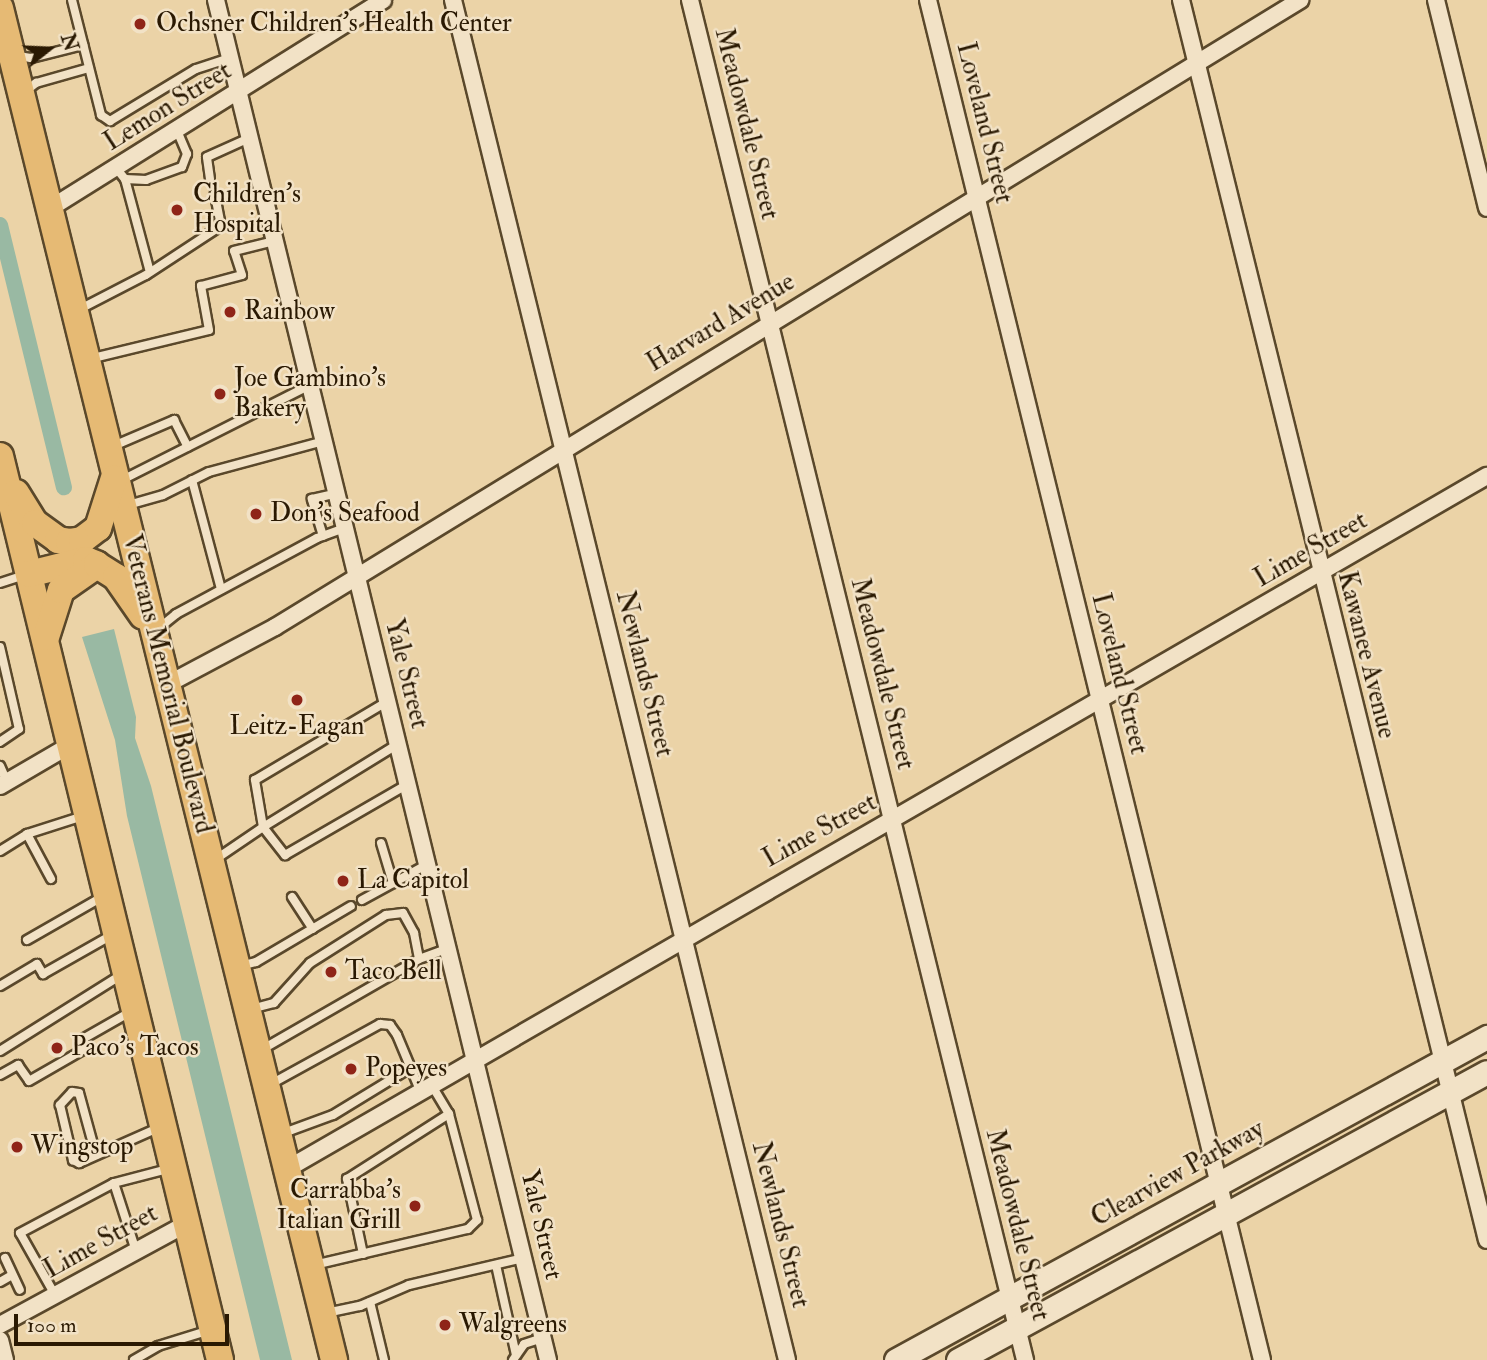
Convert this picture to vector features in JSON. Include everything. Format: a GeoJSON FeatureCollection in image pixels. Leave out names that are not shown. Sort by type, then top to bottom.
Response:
{"type":"FeatureCollection","features":[{"type":"Feature","properties":{"kind":"main road","name":"Veterans Memorial Boulevard"},"geometry":{"type":"LineString","coordinates":[[0,8],[334,1360]]}},
{"type":"Feature","properties":{"kind":"main road"},"geometry":{"type":"LineString","coordinates":[[2,465],[35,523],[58,540],[82,540],[98,528],[118,488]]}},
{"type":"Feature","properties":{"kind":"main road"},"geometry":{"type":"LineString","coordinates":[[2,465],[220,1360]]}},
{"type":"Feature","properties":{"kind":"main road"},"geometry":{"type":"LineString","coordinates":[[29,574],[86,560],[97,565],[116,577],[153,632]]}},
{"type":"Feature","properties":{"kind":"main road"},"geometry":{"type":"LineString","coordinates":[[46,639],[61,590],[97,565]]}},
{"type":"Feature","properties":{"kind":"main road","name":"Clearview Parkway"},"geometry":{"type":"LineString","coordinates":[[896,1360],[1487,1037]]}},
{"type":"Feature","properties":{"kind":"main road"},"geometry":{"type":"LineString","coordinates":[[958,1360],[1487,1072]]}},
{"type":"Feature","properties":{"kind":"street","name":"Yale Street"},"geometry":{"type":"LineString","coordinates":[[216,0],[548,1360]]}},
{"type":"Feature","properties":{"kind":"street","name":"Lemon Street"},"geometry":{"type":"LineString","coordinates":[[49,209],[120,173],[177,131],[383,0]]}},
{"type":"Feature","properties":{"kind":"street","name":"Newlands Street"},"geometry":{"type":"LineString","coordinates":[[453,0],[787,1360]]}},
{"type":"Feature","properties":{"kind":"street","name":"Meadowdale Street"},"geometry":{"type":"LineString","coordinates":[[691,0],[1025,1360]]}},
{"type":"Feature","properties":{"kind":"street","name":"Loveland Street"},"geometry":{"type":"LineString","coordinates":[[928,0],[1262,1360]]}},
{"type":"Feature","properties":{"kind":"street","name":"Kawanee Avenue"},"geometry":{"type":"LineString","coordinates":[[1181,0],[1487,1240]]}},
{"type":"Feature","properties":{"kind":"street","name":"Harvard Avenue"},"geometry":{"type":"LineString","coordinates":[[166,685],[275,627],[770,321],[1300,0]]}},
{"type":"Feature","properties":{"kind":"street"},"geometry":{"type":"LineString","coordinates":[[1436,0],[1487,208]]}},
{"type":"Feature","properties":{"kind":"street","name":"Lime Street"},"geometry":{"type":"LineString","coordinates":[[287,1169],[683,936],[1321,574],[1487,476]]}},
{"type":"Feature","properties":{"kind":"street"},"geometry":{"type":"LineString","coordinates":[[3,784],[72,744]]}},
{"type":"Feature","properties":{"kind":"street","name":"Lime Street"},"geometry":{"type":"LineString","coordinates":[[0,1325],[188,1223]]}},
{"type":"Feature","properties":{"kind":"street"},"geometry":{"type":"LineString","coordinates":[[0,1340],[5,1360]]}},
{"type":"Feature","properties":{"kind":"lane"},"geometry":{"type":"LineString","coordinates":[[72,0],[101,115],[110,121],[196,69],[230,58]]}},
{"type":"Feature","properties":{"kind":"lane"},"geometry":{"type":"LineString","coordinates":[[12,56],[31,58],[83,45]]}},
{"type":"Feature","properties":{"kind":"lane"},"geometry":{"type":"LineString","coordinates":[[21,95],[36,83],[89,68]]}},
{"type":"Feature","properties":{"kind":"lane"},"geometry":{"type":"LineString","coordinates":[[120,173],[146,180],[182,167],[187,154],[177,131]]}},
{"type":"Feature","properties":{"kind":"lane"},"geometry":{"type":"LineString","coordinates":[[210,179],[208,157],[249,138]]}},
{"type":"Feature","properties":{"kind":"lane"},"geometry":{"type":"LineString","coordinates":[[120,173],[150,272]]}},
{"type":"Feature","properties":{"kind":"lane"},"geometry":{"type":"LineString","coordinates":[[75,312],[150,272],[221,226],[215,194]]}},
{"type":"Feature","properties":{"kind":"lane"},"geometry":{"type":"LineString","coordinates":[[86,360],[209,330],[201,286],[242,275],[234,251],[274,241]]}},
{"type":"Feature","properties":{"kind":"lane"},"geometry":{"type":"LineString","coordinates":[[118,488],[188,447],[310,386]]}},
{"type":"Feature","properties":{"kind":"lane"},"geometry":{"type":"LineString","coordinates":[[108,448],[174,420],[188,447]]}},
{"type":"Feature","properties":{"kind":"lane"},"geometry":{"type":"LineString","coordinates":[[118,488],[163,495],[192,480],[324,441]]}},
{"type":"Feature","properties":{"kind":"lane"},"geometry":{"type":"LineString","coordinates":[[192,480],[221,589]]}},
{"type":"Feature","properties":{"kind":"lane"},"geometry":{"type":"LineString","coordinates":[[323,536],[313,499],[337,494]]}},
{"type":"Feature","properties":{"kind":"lane"},"geometry":{"type":"LineString","coordinates":[[153,632],[221,589],[323,536],[345,528]]}},
{"type":"Feature","properties":{"kind":"lane"},"geometry":{"type":"LineString","coordinates":[[0,583],[29,574]]}},
{"type":"Feature","properties":{"kind":"lane"},"geometry":{"type":"LineString","coordinates":[[0,647],[17,709],[19,729],[0,742]]}},
{"type":"Feature","properties":{"kind":"lane"},"geometry":{"type":"LineString","coordinates":[[388,701],[255,780],[264,827],[285,855],[408,783]]}},
{"type":"Feature","properties":{"kind":"lane"},"geometry":{"type":"LineString","coordinates":[[211,862],[398,744]]}},
{"type":"Feature","properties":{"kind":"lane"},"geometry":{"type":"LineString","coordinates":[[0,766],[3,784]]}},
{"type":"Feature","properties":{"kind":"lane"},"geometry":{"type":"LineString","coordinates":[[0,851],[27,834],[58,820],[89,815]]}},
{"type":"Feature","properties":{"kind":"lane"},"geometry":{"type":"LineString","coordinates":[[27,834],[51,879]]}},
{"type":"Feature","properties":{"kind":"lane"},"geometry":{"type":"LineString","coordinates":[[381,843],[393,883]]}},
{"type":"Feature","properties":{"kind":"lane"},"geometry":{"type":"LineString","coordinates":[[362,900],[428,864]]}},
{"type":"Feature","properties":{"kind":"lane"},"geometry":{"type":"LineString","coordinates":[[27,940],[108,894]]}},
{"type":"Feature","properties":{"kind":"lane"},"geometry":{"type":"LineString","coordinates":[[292,897],[313,929]]}},
{"type":"Feature","properties":{"kind":"lane"},"geometry":{"type":"LineString","coordinates":[[236,966],[257,961],[351,906]]}},
{"type":"Feature","properties":{"kind":"lane"},"geometry":{"type":"LineString","coordinates":[[247,1010],[274,1003],[310,963],[386,915],[403,913],[414,933],[419,959]]}},
{"type":"Feature","properties":{"kind":"lane"},"geometry":{"type":"LineString","coordinates":[[0,986],[37,964],[43,974],[117,932]]}},
{"type":"Feature","properties":{"kind":"lane"},"geometry":{"type":"LineString","coordinates":[[258,1052],[419,959],[449,948]]}},
{"type":"Feature","properties":{"kind":"lane"},"geometry":{"type":"LineString","coordinates":[[0,1051],[127,971]]}},
{"type":"Feature","properties":{"kind":"lane"},"geometry":{"type":"LineString","coordinates":[[0,1075],[18,1065],[29,1081],[83,1050],[81,1040],[136,1009]]}},
{"type":"Feature","properties":{"kind":"lane"},"geometry":{"type":"LineString","coordinates":[[266,1086],[380,1024],[390,1025],[397,1035],[410,1068],[449,1114],[477,1220],[468,1229],[311,1266]]}},
{"type":"Feature","properties":{"kind":"lane"},"geometry":{"type":"LineString","coordinates":[[278,1135],[333,1115],[410,1068]]}},
{"type":"Feature","properties":{"kind":"lane"},"geometry":{"type":"LineString","coordinates":[[96,1155],[79,1093],[72,1092],[60,1105],[74,1160],[79,1163],[164,1125]]}},
{"type":"Feature","properties":{"kind":"lane"},"geometry":{"type":"LineString","coordinates":[[363,1254],[347,1179],[449,1114]]}},
{"type":"Feature","properties":{"kind":"lane"},"geometry":{"type":"LineString","coordinates":[[55,1295],[20,1233],[114,1183],[174,1167]]}},
{"type":"Feature","properties":{"kind":"lane"},"geometry":{"type":"LineString","coordinates":[[114,1183],[136,1251]]}},
{"type":"Feature","properties":{"kind":"lane"},"geometry":{"type":"LineString","coordinates":[[5,1258],[20,1290]]}},
{"type":"Feature","properties":{"kind":"lane"},"geometry":{"type":"LineString","coordinates":[[323,1314],[370,1301],[409,1285],[523,1258]]}},
{"type":"Feature","properties":{"kind":"lane"},"geometry":{"type":"LineString","coordinates":[[496,1265],[515,1357]]}},
{"type":"Feature","properties":{"kind":"lane"},"geometry":{"type":"LineString","coordinates":[[0,1282],[12,1275]]}},
{"type":"Feature","properties":{"kind":"lane"},"geometry":{"type":"LineString","coordinates":[[370,1301],[384,1360]]}},
{"type":"Feature","properties":{"kind":"lane"},"geometry":{"type":"LineString","coordinates":[[134,1360],[158,1346],[213,1329]]}},
{"type":"Feature","properties":{"kind":"lane"},"geometry":{"type":"LineString","coordinates":[[515,1357],[524,1344],[542,1338]]}},
{"type":"Feature","properties":{"kind":"shaded area"},"geometry":{"type":"Polygon","coordinates":[[[114,629],[136,717],[135,738],[151,786],[292,1360],[260,1360],[127,816],[115,740],[82,637],[114,629]]]}},
{"type":"Feature","properties":{"kind":"waterway"},"geometry":{"type":"LineString","coordinates":[[0,225],[64,487]]}},
{"type":"Feature","properties":{"kind":"place","name":"Ochsner Children's Health Center"},"geometry":{"type":"Point","coordinates":[140,24]}},
{"type":"Feature","properties":{"kind":"place","name":"Children's Hospital"},"geometry":{"type":"Point","coordinates":[177,210]}},
{"type":"Feature","properties":{"kind":"place","name":"Rainbow"},"geometry":{"type":"Point","coordinates":[230,312]}},
{"type":"Feature","properties":{"kind":"place","name":"Joe Gambino's Bakery"},"geometry":{"type":"Point","coordinates":[220,394]}},
{"type":"Feature","properties":{"kind":"place","name":"Don's Seafood"},"geometry":{"type":"Point","coordinates":[256,514]}},
{"type":"Feature","properties":{"kind":"place","name":"Leitz-Eagan"},"geometry":{"type":"Point","coordinates":[297,700]}},
{"type":"Feature","properties":{"kind":"place","name":"La Capitol"},"geometry":{"type":"Point","coordinates":[343,881]}},
{"type":"Feature","properties":{"kind":"place","name":"Taco Bell"},"geometry":{"type":"Point","coordinates":[331,972]}},
{"type":"Feature","properties":{"kind":"place","name":"Paco's Tacos"},"geometry":{"type":"Point","coordinates":[57,1048]}},
{"type":"Feature","properties":{"kind":"place","name":"Popeyes"},"geometry":{"type":"Point","coordinates":[351,1069]}},
{"type":"Feature","properties":{"kind":"place","name":"Wingstop"},"geometry":{"type":"Point","coordinates":[17,1147]}},
{"type":"Feature","properties":{"kind":"place","name":"Carrabba's Italian Grill"},"geometry":{"type":"Point","coordinates":[415,1206]}},
{"type":"Feature","properties":{"kind":"place","name":"Walgreens"},"geometry":{"type":"Point","coordinates":[445,1325]}}]}
